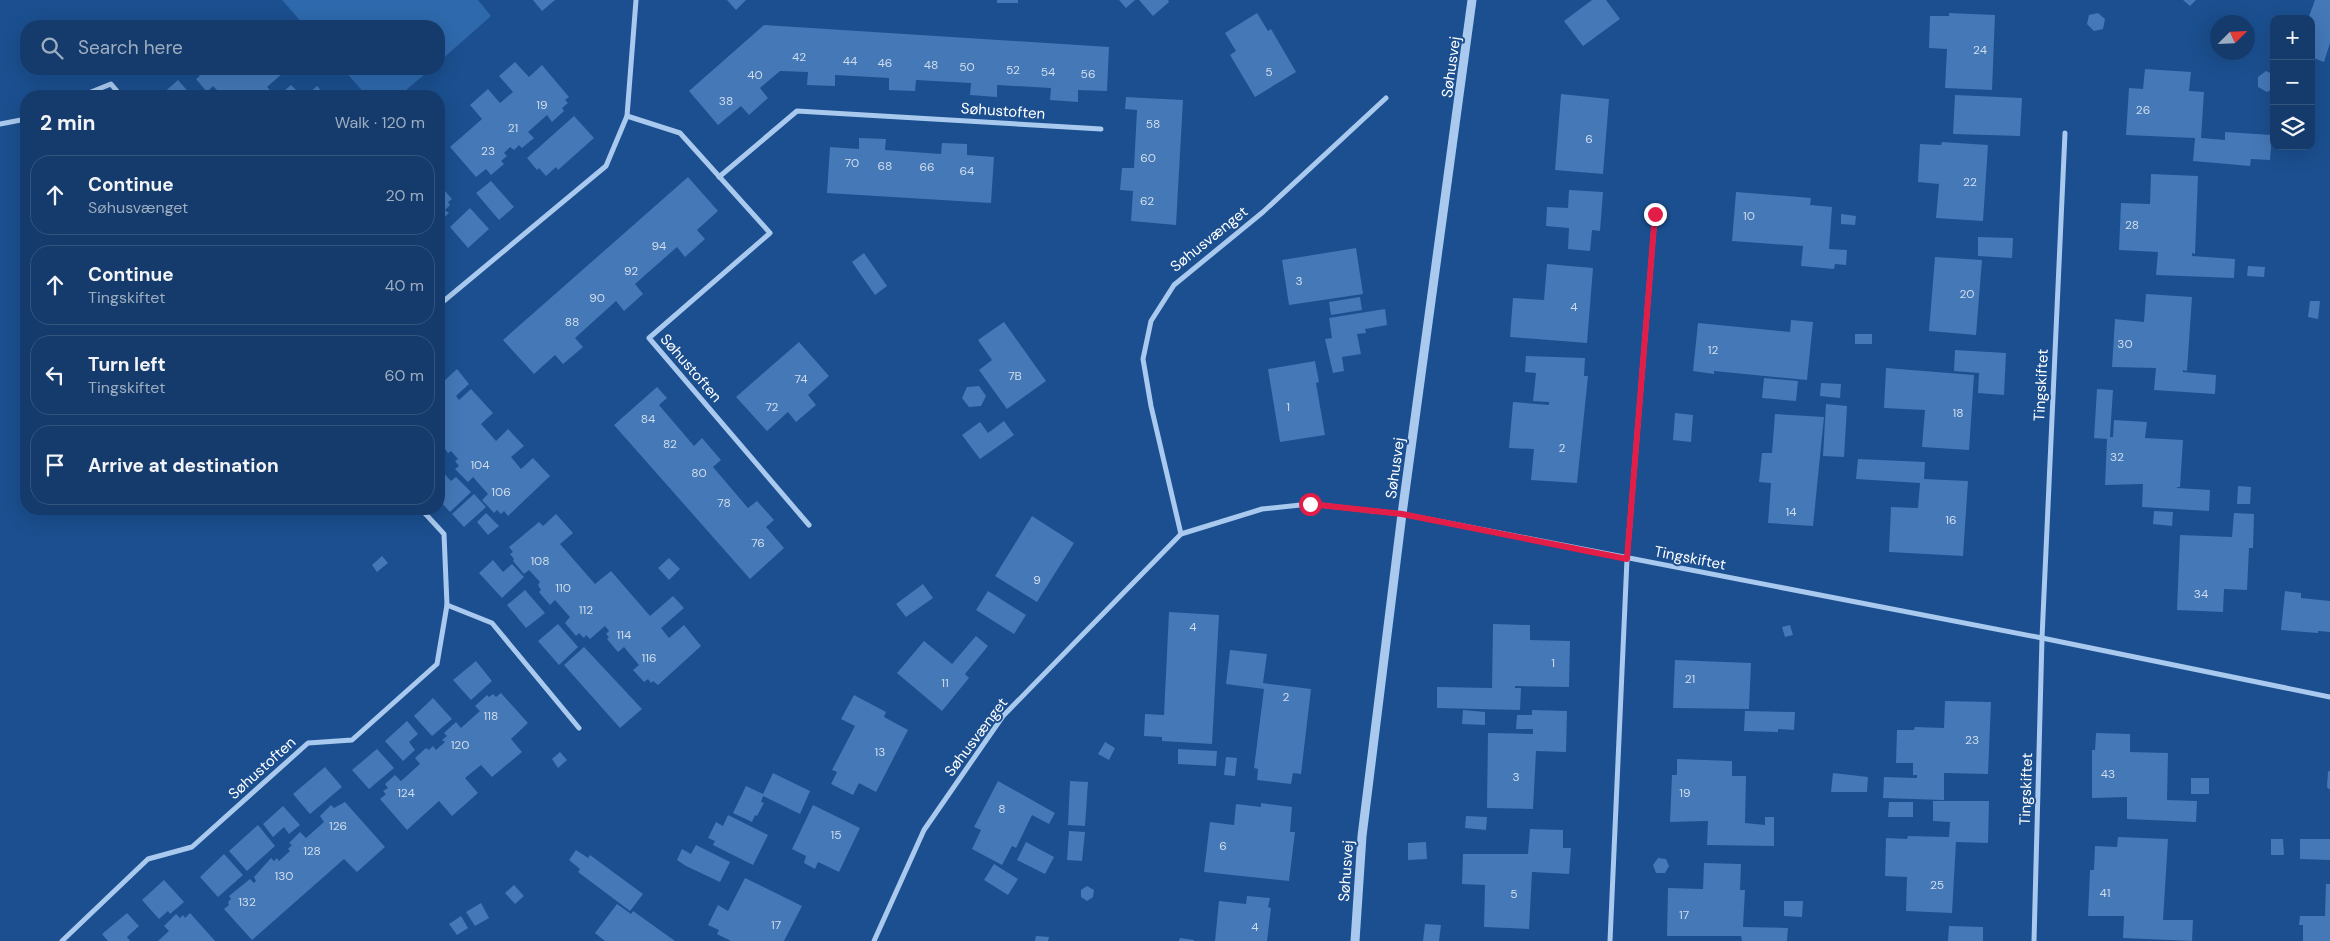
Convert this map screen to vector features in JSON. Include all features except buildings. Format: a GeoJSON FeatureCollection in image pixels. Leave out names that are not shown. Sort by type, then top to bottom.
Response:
{"type":"FeatureCollection","features":[{"type":"Feature","properties":{"kind":"street"},"geometry":{"type":"LineString","coordinates":[[445,300],[606,166],[627,116],[636,0]]}},
{"type":"Feature","properties":{"kind":"street","name":"Søhusvej"},"geometry":{"type":"LineString","coordinates":[[1355,941],[1362,836],[1402,514],[1469,38],[1472,0]]}},
{"type":"Feature","properties":{"kind":"street"},"geometry":{"type":"LineString","coordinates":[[96,90],[111,84],[116,90]]}},
{"type":"Feature","properties":{"kind":"street","name":"Søhusvænget"},"geometry":{"type":"LineString","coordinates":[[1181,534],[1151,406],[1143,359],[1151,321],[1174,285],[1263,212],[1386,98]]}},
{"type":"Feature","properties":{"kind":"street","name":"Søhustoften"},"geometry":{"type":"LineString","coordinates":[[719,176],[796,111],[1100,130]]}},
{"type":"Feature","properties":{"kind":"street","name":"Søhustoften"},"geometry":{"type":"LineString","coordinates":[[627,116],[680,133],[770,234],[648,338],[809,525]]}},
{"type":"Feature","properties":{"kind":"street"},"geometry":{"type":"LineString","coordinates":[[0,124],[20,120]]}},
{"type":"Feature","properties":{"kind":"street","name":"Tingskiftet"},"geometry":{"type":"LineString","coordinates":[[2034,941],[2042,638],[2065,133]]}},
{"type":"Feature","properties":{"kind":"street"},"geometry":{"type":"LineString","coordinates":[[1610,941],[1627,559],[1655,214]]}},
{"type":"Feature","properties":{"kind":"street","name":"Søhusvænget"},"geometry":{"type":"LineString","coordinates":[[874,941],[924,830],[1003,716],[1181,534],[1262,509],[1310,504],[1402,514]]}},
{"type":"Feature","properties":{"kind":"street","name":"Tingskiftet"},"geometry":{"type":"LineString","coordinates":[[1402,514],[2042,638],[2330,697]]}},
{"type":"Feature","properties":{"kind":"street","name":"Søhustoften"},"geometry":{"type":"LineString","coordinates":[[62,941],[148,859],[192,847],[308,743],[352,740],[436,664],[447,605],[444,534],[427,515]]}},
{"type":"Feature","properties":{"kind":"street"},"geometry":{"type":"LineString","coordinates":[[447,605],[492,623],[579,728]]}},
{"type":"Feature","properties":{"kind":"shaded area"},"geometry":{"type":"Polygon","coordinates":[[[282,0],[478,0],[491,16],[445,57],[445,20],[300,20],[282,0]]]}},
{"type":"Feature","properties":{"kind":"shaded area"},"geometry":{"type":"Polygon","coordinates":[[[348,75],[424,75],[406,90],[362,90],[348,75]]]}},
{"type":"Feature","properties":{"kind":"route"},"geometry":{"type":"LineString","coordinates":[[1310,504],[1402,514],[1627,559],[1655,214]]}}]}
